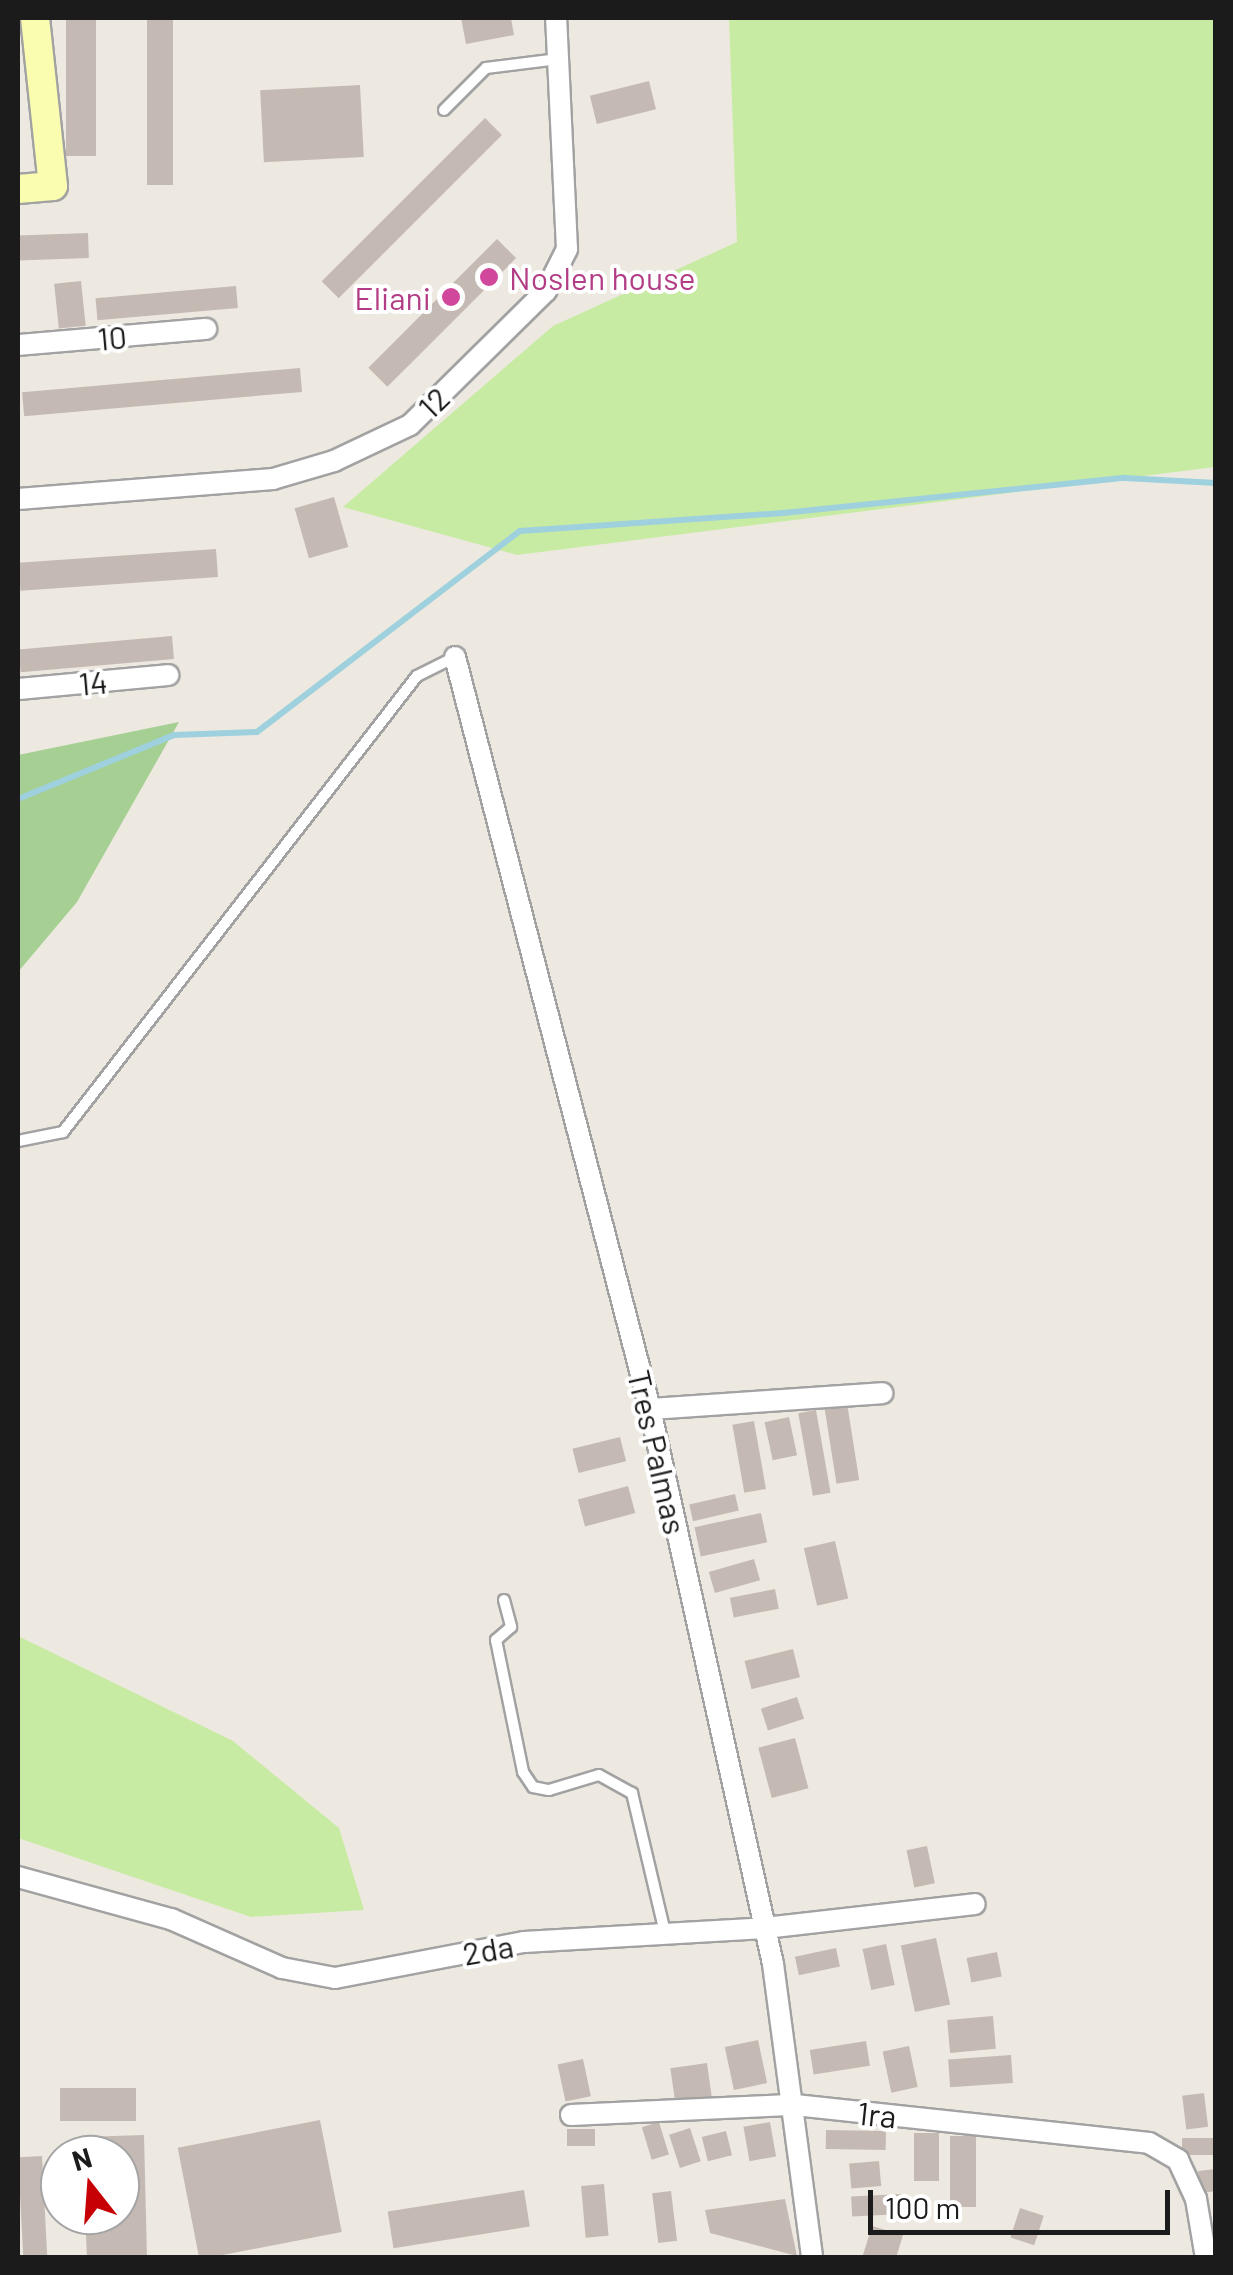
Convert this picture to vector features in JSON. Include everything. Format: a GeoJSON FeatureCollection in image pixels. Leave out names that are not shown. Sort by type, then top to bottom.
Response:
{"type":"FeatureCollection","features":[{"type":"Feature","properties":{"kind":"street","name":"12"},"geometry":{"type":"LineString","coordinates":[[18,499],[272,479],[334,461],[410,425],[546,291],[568,249],[556,18]]}},
{"type":"Feature","properties":{"kind":"street"},"geometry":{"type":"LineString","coordinates":[[18,189],[53,186],[29,29]]}},
{"type":"Feature","properties":{"kind":"street","name":"10"},"geometry":{"type":"LineString","coordinates":[[18,345],[206,329]]}},
{"type":"Feature","properties":{"kind":"street","name":"Tres Palmas"},"geometry":{"type":"LineString","coordinates":[[455,657],[650,1408],[765,1928],[795,2106],[812,2258]]}},
{"type":"Feature","properties":{"kind":"street","name":"14"},"geometry":{"type":"LineString","coordinates":[[18,689],[168,675]]}},
{"type":"Feature","properties":{"kind":"street"},"geometry":{"type":"LineString","coordinates":[[650,1408],[882,1393]]}},
{"type":"Feature","properties":{"kind":"street","name":"2da"},"geometry":{"type":"LineString","coordinates":[[18,1877],[171,1919],[282,1968],[336,1978],[524,1942],[765,1928],[975,1904]]}},
{"type":"Feature","properties":{"kind":"street","name":"1ra"},"geometry":{"type":"LineString","coordinates":[[571,2115],[795,2106],[1148,2143],[1178,2160],[1196,2199],[1206,2258]]}},
{"type":"Feature","properties":{"kind":"lane"},"geometry":{"type":"LineString","coordinates":[[444,110],[486,68],[558,59]]}},
{"type":"Feature","properties":{"kind":"lane"},"geometry":{"type":"LineString","coordinates":[[18,1140],[63,1132],[416,676],[455,657]]}},
{"type":"Feature","properties":{"kind":"lane"},"geometry":{"type":"LineString","coordinates":[[504,1600],[512,1627],[496,1640],[523,1772],[533,1787],[550,1790],[599,1775],[632,1793],[666,1934]]}},
{"type":"Feature","properties":{"kind":"green space"},"geometry":{"type":"Polygon","coordinates":[[[729,18],[1215,18],[1215,467],[517,555],[343,507],[553,326],[737,242],[729,18]]]}},
{"type":"Feature","properties":{"kind":"green space"},"geometry":{"type":"Polygon","coordinates":[[[179,722],[77,902],[18,972],[18,755],[179,722]]]}},
{"type":"Feature","properties":{"kind":"green space"},"geometry":{"type":"Polygon","coordinates":[[[18,1636],[233,1741],[339,1828],[364,1910],[251,1917],[18,1838],[18,1636]]]}},
{"type":"Feature","properties":{"kind":"building"},"geometry":{"type":"Polygon","coordinates":[[[66,18],[96,18],[96,156],[66,156],[66,18]]]}},
{"type":"Feature","properties":{"kind":"building"},"geometry":{"type":"Polygon","coordinates":[[[147,18],[173,18],[173,185],[147,185],[147,18]]]}},
{"type":"Feature","properties":{"kind":"building"},"geometry":{"type":"Polygon","coordinates":[[[461,18],[511,18],[514,35],[466,44],[461,18]]]}},
{"type":"Feature","properties":{"kind":"building"},"geometry":{"type":"Polygon","coordinates":[[[649,81],[656,109],[597,124],[590,96],[649,81]]]}},
{"type":"Feature","properties":{"kind":"building"},"geometry":{"type":"Polygon","coordinates":[[[360,85],[364,157],[264,162],[260,90],[360,85]]]}},
{"type":"Feature","properties":{"kind":"building"},"geometry":{"type":"Polygon","coordinates":[[[485,118],[502,135],[339,298],[322,281],[485,118]]]}},
{"type":"Feature","properties":{"kind":"building"},"geometry":{"type":"Polygon","coordinates":[[[88,233],[89,258],[19,260],[18,235],[88,233]]]}},
{"type":"Feature","properties":{"kind":"building"},"geometry":{"type":"Polygon","coordinates":[[[497,239],[516,258],[387,387],[368,368],[497,239]]]}},
{"type":"Feature","properties":{"kind":"building"},"geometry":{"type":"Polygon","coordinates":[[[81,281],[86,326],[59,329],[54,284],[81,281]]]}},
{"type":"Feature","properties":{"kind":"building"},"geometry":{"type":"Polygon","coordinates":[[[236,286],[238,308],[97,320],[96,298],[236,286]]]}},
{"type":"Feature","properties":{"kind":"building"},"geometry":{"type":"Polygon","coordinates":[[[300,368],[302,392],[24,416],[22,392],[300,368]]]}},
{"type":"Feature","properties":{"kind":"building"},"geometry":{"type":"Polygon","coordinates":[[[334,497],[348,547],[309,558],[295,508],[334,497]]]}},
{"type":"Feature","properties":{"kind":"building"},"geometry":{"type":"Polygon","coordinates":[[[216,549],[218,577],[20,591],[18,563],[216,549]]]}},
{"type":"Feature","properties":{"kind":"building"},"geometry":{"type":"Polygon","coordinates":[[[172,636],[174,659],[21,672],[19,649],[172,636]]]}},
{"type":"Feature","properties":{"kind":"building"},"geometry":{"type":"Polygon","coordinates":[[[847,1403],[859,1480],[836,1484],[824,1407],[847,1403]]]}},
{"type":"Feature","properties":{"kind":"building"},"geometry":{"type":"Polygon","coordinates":[[[816,1410],[831,1493],[813,1496],[798,1413],[816,1410]]]}},
{"type":"Feature","properties":{"kind":"building"},"geometry":{"type":"Polygon","coordinates":[[[789,1417],[797,1455],[773,1460],[765,1422],[789,1417]]]}},
{"type":"Feature","properties":{"kind":"building"},"geometry":{"type":"Polygon","coordinates":[[[754,1421],[766,1489],[744,1493],[732,1425],[754,1421]]]}},
{"type":"Feature","properties":{"kind":"building"},"geometry":{"type":"Polygon","coordinates":[[[620,1437],[626,1461],[579,1473],[572,1449],[620,1437]]]}},
{"type":"Feature","properties":{"kind":"building"},"geometry":{"type":"Polygon","coordinates":[[[628,1486],[635,1513],[585,1527],[578,1499],[628,1486]]]}},
{"type":"Feature","properties":{"kind":"building"},"geometry":{"type":"Polygon","coordinates":[[[735,1494],[739,1511],[693,1521],[689,1505],[735,1494]]]}},
{"type":"Feature","properties":{"kind":"building"},"geometry":{"type":"Polygon","coordinates":[[[761,1513],[767,1542],[701,1556],[694,1527],[761,1513]]]}},
{"type":"Feature","properties":{"kind":"building"},"geometry":{"type":"Polygon","coordinates":[[[835,1541],[848,1598],[817,1606],[804,1548],[835,1541]]]}},
{"type":"Feature","properties":{"kind":"building"},"geometry":{"type":"Polygon","coordinates":[[[754,1559],[760,1580],[715,1593],[709,1572],[754,1559]]]}},
{"type":"Feature","properties":{"kind":"building"},"geometry":{"type":"Polygon","coordinates":[[[775,1589],[779,1609],[734,1617],[730,1598],[775,1589]]]}},
{"type":"Feature","properties":{"kind":"building"},"geometry":{"type":"Polygon","coordinates":[[[793,1649],[800,1677],[752,1689],[744,1661],[793,1649]]]}},
{"type":"Feature","properties":{"kind":"building"},"geometry":{"type":"Polygon","coordinates":[[[797,1697],[804,1719],[768,1731],[761,1709],[797,1697]]]}},
{"type":"Feature","properties":{"kind":"building"},"geometry":{"type":"Polygon","coordinates":[[[795,1738],[808,1788],[772,1798],[758,1748],[795,1738]]]}},
{"type":"Feature","properties":{"kind":"building"},"geometry":{"type":"Polygon","coordinates":[[[927,1846],[935,1883],[914,1888],[906,1850],[927,1846]]]}},
{"type":"Feature","properties":{"kind":"building"},"geometry":{"type":"Polygon","coordinates":[[[936,1938],[950,2005],[915,2012],[901,1945],[936,1938]]]}},
{"type":"Feature","properties":{"kind":"building"},"geometry":{"type":"Polygon","coordinates":[[[886,1944],[895,1985],[871,1990],[863,1949],[886,1944]]]}},
{"type":"Feature","properties":{"kind":"building"},"geometry":{"type":"Polygon","coordinates":[[[836,1948],[840,1967],[799,1975],[795,1957],[836,1948]]]}},
{"type":"Feature","properties":{"kind":"building"},"geometry":{"type":"Polygon","coordinates":[[[997,1952],[1002,1977],[971,1982],[967,1958],[997,1952]]]}},
{"type":"Feature","properties":{"kind":"building"},"geometry":{"type":"Polygon","coordinates":[[[993,2016],[996,2049],[950,2053],[947,2020],[993,2016]]]}},
{"type":"Feature","properties":{"kind":"building"},"geometry":{"type":"Polygon","coordinates":[[[758,2040],[767,2083],[734,2090],[725,2047],[758,2040]]]}},
{"type":"Feature","properties":{"kind":"building"},"geometry":{"type":"Polygon","coordinates":[[[866,2041],[870,2066],[814,2075],[810,2050],[866,2041]]]}},
{"type":"Feature","properties":{"kind":"building"},"geometry":{"type":"Polygon","coordinates":[[[909,2046],[918,2087],[891,2093],[883,2052],[909,2046]]]}},
{"type":"Feature","properties":{"kind":"building"},"geometry":{"type":"Polygon","coordinates":[[[1011,2055],[1013,2083],[950,2087],[948,2059],[1011,2055]]]}},
{"type":"Feature","properties":{"kind":"building"},"geometry":{"type":"Polygon","coordinates":[[[583,2059],[591,2096],[565,2102],[558,2064],[583,2059]]]}},
{"type":"Feature","properties":{"kind":"building"},"geometry":{"type":"Polygon","coordinates":[[[707,2063],[712,2100],[676,2105],[670,2068],[707,2063]]]}},
{"type":"Feature","properties":{"kind":"building"},"geometry":{"type":"Polygon","coordinates":[[[60,2088],[136,2088],[136,2121],[60,2121],[60,2088]]]}},
{"type":"Feature","properties":{"kind":"building"},"geometry":{"type":"Polygon","coordinates":[[[1204,2093],[1208,2127],[1186,2129],[1182,2096],[1204,2093]]]}},
{"type":"Feature","properties":{"kind":"building"},"geometry":{"type":"Polygon","coordinates":[[[320,2120],[342,2232],[199,2258],[178,2148],[320,2120]]]}},
{"type":"Feature","properties":{"kind":"building"},"geometry":{"type":"Polygon","coordinates":[[[659,2122],[669,2155],[652,2160],[642,2127],[659,2122]]]}},
{"type":"Feature","properties":{"kind":"building"},"geometry":{"type":"Polygon","coordinates":[[[770,2122],[776,2156],[749,2161],[743,2127],[770,2122]]]}},
{"type":"Feature","properties":{"kind":"building"},"geometry":{"type":"Polygon","coordinates":[[[690,2128],[701,2161],[680,2168],[669,2135],[690,2128]]]}},
{"type":"Feature","properties":{"kind":"building"},"geometry":{"type":"Polygon","coordinates":[[[567,2129],[595,2129],[595,2146],[567,2146],[567,2129]]]}},
{"type":"Feature","properties":{"kind":"building"},"geometry":{"type":"Polygon","coordinates":[[[826,2130],[886,2131],[886,2150],[826,2149],[826,2130]]]}},
{"type":"Feature","properties":{"kind":"building"},"geometry":{"type":"Polygon","coordinates":[[[726,2131],[732,2155],[708,2161],[702,2137],[726,2131]]]}},
{"type":"Feature","properties":{"kind":"building"},"geometry":{"type":"Polygon","coordinates":[[[914,2133],[939,2133],[939,2181],[914,2181],[914,2133]]]}},
{"type":"Feature","properties":{"kind":"building"},"geometry":{"type":"Polygon","coordinates":[[[140,2135],[144,2135],[147,2258],[87,2258],[86,2235],[140,2235],[140,2135]]]}},
{"type":"Feature","properties":{"kind":"building"},"geometry":{"type":"Polygon","coordinates":[[[950,2136],[976,2136],[976,2207],[950,2207],[950,2136]]]}},
{"type":"Feature","properties":{"kind":"building"},"geometry":{"type":"Polygon","coordinates":[[[1182,2138],[1216,2138],[1216,2155],[1182,2155],[1182,2138]]]}},
{"type":"Feature","properties":{"kind":"building"},"geometry":{"type":"Polygon","coordinates":[[[40,2156],[40,2235],[46,2235],[47,2258],[23,2258],[18,2157],[40,2156]]]}},
{"type":"Feature","properties":{"kind":"building"},"geometry":{"type":"Polygon","coordinates":[[[879,2161],[881,2186],[851,2189],[849,2164],[879,2161]]]}},
{"type":"Feature","properties":{"kind":"building"},"geometry":{"type":"Polygon","coordinates":[[[1216,2169],[1216,2191],[1201,2193],[1198,2171],[1216,2169]]]}},
{"type":"Feature","properties":{"kind":"building"},"geometry":{"type":"Polygon","coordinates":[[[604,2184],[609,2236],[586,2238],[581,2186],[604,2184]]]}},
{"type":"Feature","properties":{"kind":"building"},"geometry":{"type":"Polygon","coordinates":[[[524,2190],[530,2227],[393,2248],[388,2212],[524,2190]]]}},
{"type":"Feature","properties":{"kind":"building"},"geometry":{"type":"Polygon","coordinates":[[[671,2191],[677,2241],[658,2243],[652,2193],[671,2191]]]}},
{"type":"Feature","properties":{"kind":"building"},"geometry":{"type":"Polygon","coordinates":[[[901,2194],[902,2214],[852,2217],[851,2197],[901,2194]]]}},
{"type":"Feature","properties":{"kind":"building"},"geometry":{"type":"Polygon","coordinates":[[[785,2199],[797,2256],[710,2233],[705,2210],[785,2199]]]}},
{"type":"Feature","properties":{"kind":"building"},"geometry":{"type":"Polygon","coordinates":[[[1020,2208],[1044,2216],[1034,2245],[1010,2237],[1020,2208]]]}},
{"type":"Feature","properties":{"kind":"building"},"geometry":{"type":"Polygon","coordinates":[[[872,2226],[903,2235],[896,2258],[862,2258],[872,2226]]]}},
{"type":"Feature","properties":{"kind":"waterway"},"geometry":{"type":"LineString","coordinates":[[18,799],[174,735],[257,732],[520,531],[783,513],[1124,478],[1216,483]]}},
{"type":"Feature","properties":{"kind":"place","name":"Noslen house"},"geometry":{"type":"Point","coordinates":[489,277]}},
{"type":"Feature","properties":{"kind":"place","name":"Eliani"},"geometry":{"type":"Point","coordinates":[451,297]}}]}
